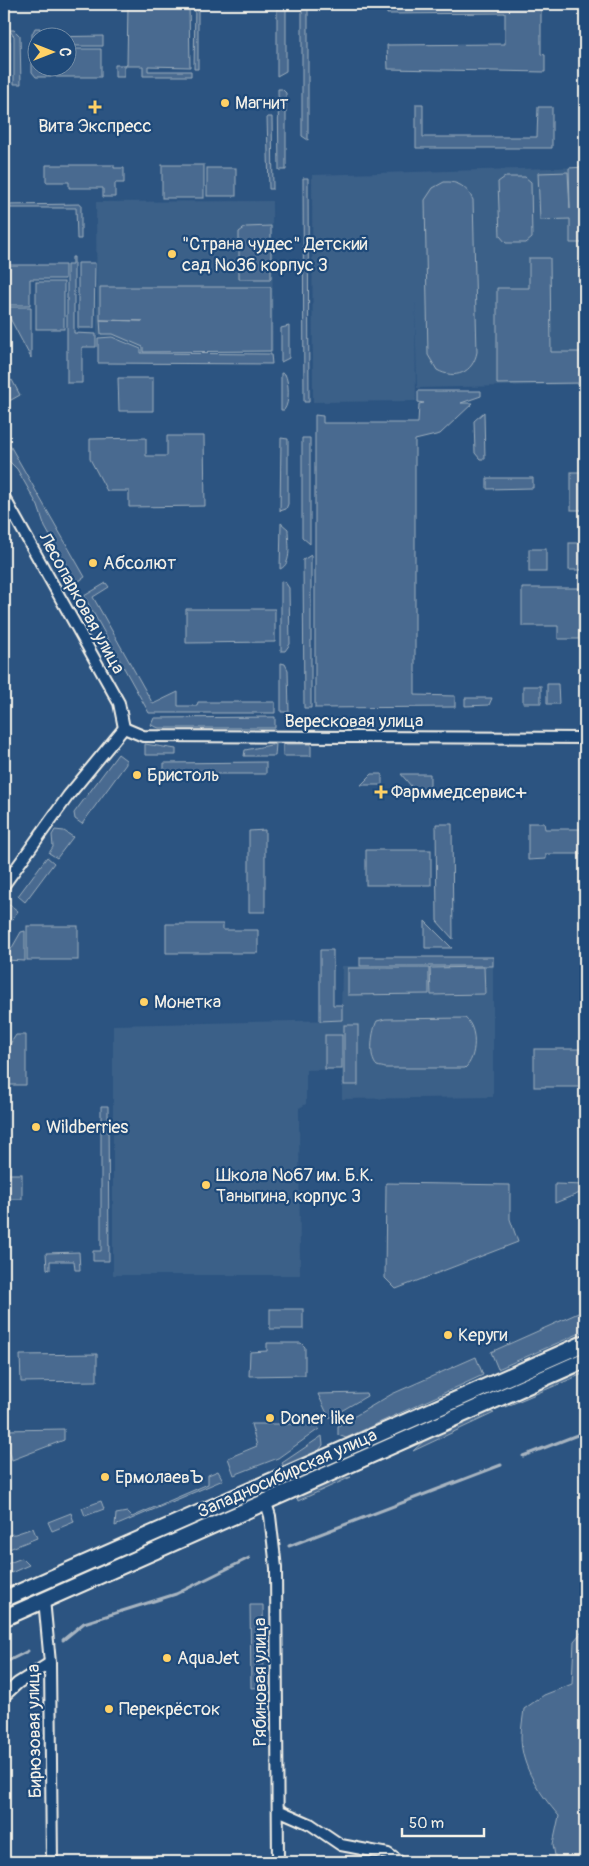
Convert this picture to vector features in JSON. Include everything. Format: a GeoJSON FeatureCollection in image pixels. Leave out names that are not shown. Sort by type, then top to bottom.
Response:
{"type":"FeatureCollection","features":[{"type":"Feature","properties":{"kind":"main road","name":"Западносибирская улица"},"geometry":{"type":"LineString","coordinates":[[4,1600],[585,1343]]}},
{"type":"Feature","properties":{"kind":"main road","name":"Западносибирская улица"},"geometry":{"type":"LineString","coordinates":[[4,1618],[585,1360]]}},
{"type":"Feature","properties":{"kind":"street","name":"Лесопарковая улица"},"geometry":{"type":"LineString","coordinates":[[4,497],[119,702],[124,728]]}},
{"type":"Feature","properties":{"kind":"street","name":"Вересковая улица"},"geometry":{"type":"LineString","coordinates":[[124,728],[143,736],[585,738]]}},
{"type":"Feature","properties":{"kind":"street"},"geometry":{"type":"LineString","coordinates":[[4,885],[68,796],[124,728]]}},
{"type":"Feature","properties":{"kind":"street","name":"Рябиновая улица"},"geometry":{"type":"LineString","coordinates":[[266,1503],[270,1516],[276,1568],[278,1862]]}},
{"type":"Feature","properties":{"kind":"street","name":"Бирюзовая улица"},"geometry":{"type":"LineString","coordinates":[[44,1599],[50,1663],[52,1862]]}},
{"type":"Feature","properties":{"kind":"street"},"geometry":{"type":"LineString","coordinates":[[4,1696],[18,1683],[50,1663]]}},
{"type":"Feature","properties":{"kind":"street"},"geometry":{"type":"LineString","coordinates":[[278,1810],[310,1824],[341,1845],[388,1854],[400,1862]]}},
{"type":"Feature","properties":{"kind":"shaded area"},"geometry":{"type":"Polygon","coordinates":[[[128,4],[189,4],[190,67],[148,66],[148,71],[191,71],[191,76],[143,76],[143,66],[124,66],[124,77],[115,77],[115,65],[127,65],[128,4]]]}},
{"type":"Feature","properties":{"kind":"shaded area"},"geometry":{"type":"Polygon","coordinates":[[[195,4],[198,4],[198,69],[194,69],[195,4]]]}},
{"type":"Feature","properties":{"kind":"shaded area"},"geometry":{"type":"Polygon","coordinates":[[[277,4],[286,4],[286,71],[277,76],[277,4]]]}},
{"type":"Feature","properties":{"kind":"shaded area"},"geometry":{"type":"Polygon","coordinates":[[[302,4],[308,4],[308,140],[302,136],[302,4]]]}},
{"type":"Feature","properties":{"kind":"shaded area"},"geometry":{"type":"Polygon","coordinates":[[[387,4],[541,4],[541,54],[545,55],[545,72],[388,69],[387,45],[505,44],[505,13],[387,14],[387,4]]]}},
{"type":"Feature","properties":{"kind":"shaded area"},"geometry":{"type":"Polygon","coordinates":[[[9,30],[14,30],[20,36],[21,84],[14,84],[14,36],[9,30]]]}},
{"type":"Feature","properties":{"kind":"shaded area"},"geometry":{"type":"Polygon","coordinates":[[[4,34],[10,41],[10,84],[4,84],[4,34]]]}},
{"type":"Feature","properties":{"kind":"shaded area"},"geometry":{"type":"Polygon","coordinates":[[[78,36],[103,36],[103,46],[78,46],[78,36]]]}},
{"type":"Feature","properties":{"kind":"shaded area"},"geometry":{"type":"Polygon","coordinates":[[[78,49],[101,49],[101,77],[78,77],[78,49]]]}},
{"type":"Feature","properties":{"kind":"shaded area"},"geometry":{"type":"Polygon","coordinates":[[[278,89],[282,89],[286,93],[286,170],[279,170],[278,89]]]}},
{"type":"Feature","properties":{"kind":"shaded area"},"geometry":{"type":"Polygon","coordinates":[[[416,104],[423,104],[423,137],[537,137],[538,107],[552,107],[552,148],[416,148],[416,104]]]}},
{"type":"Feature","properties":{"kind":"shaded area"},"geometry":{"type":"Polygon","coordinates":[[[267,117],[272,117],[273,189],[269,189],[267,117]]]}},
{"type":"Feature","properties":{"kind":"shaded area"},"geometry":{"type":"Polygon","coordinates":[[[46,165],[114,165],[114,168],[124,168],[124,183],[115,183],[115,197],[103,197],[103,188],[69,188],[69,182],[46,182],[46,165]]]}},
{"type":"Feature","properties":{"kind":"shaded area"},"geometry":{"type":"Polygon","coordinates":[[[162,165],[204,165],[204,198],[162,198],[162,165]]]}},
{"type":"Feature","properties":{"kind":"shaded area"},"geometry":{"type":"Polygon","coordinates":[[[585,167],[585,384],[417,388],[415,301],[416,401],[313,402],[312,175],[585,167]]]}},
{"type":"Feature","properties":{"kind":"shaded area"},"geometry":{"type":"Polygon","coordinates":[[[585,167],[585,243],[570,243],[570,219],[540,220],[538,173],[568,172],[570,209],[569,168],[585,167]]]}},
{"type":"Feature","properties":{"kind":"shaded area"},"geometry":{"type":"Polygon","coordinates":[[[207,168],[236,168],[236,196],[207,196],[207,168]]]}},
{"type":"Feature","properties":{"kind":"shaded area"},"geometry":{"type":"Polygon","coordinates":[[[505,177],[525,177],[531,182],[532,238],[526,243],[506,243],[500,236],[498,182],[505,177]]]}},
{"type":"Feature","properties":{"kind":"shaded area"},"geometry":{"type":"Polygon","coordinates":[[[303,178],[308,178],[309,402],[304,402],[303,178]]]}},
{"type":"Feature","properties":{"kind":"shaded area"},"geometry":{"type":"Polygon","coordinates":[[[444,182],[462,186],[473,200],[477,352],[472,365],[462,373],[457,374],[444,373],[437,370],[428,355],[425,200],[433,188],[444,182]]]}},
{"type":"Feature","properties":{"kind":"shaded area"},"geometry":{"type":"Polygon","coordinates":[[[272,201],[273,352],[142,352],[142,348],[112,336],[97,336],[96,202],[272,201]]]}},
{"type":"Feature","properties":{"kind":"shaded area"},"geometry":{"type":"Polygon","coordinates":[[[81,204],[81,239],[77,239],[76,208],[4,208],[4,205],[81,204]]]}},
{"type":"Feature","properties":{"kind":"shaded area"},"geometry":{"type":"Polygon","coordinates":[[[271,226],[271,279],[239,279],[239,232],[246,227],[271,226]]]}},
{"type":"Feature","properties":{"kind":"shaded area"},"geometry":{"type":"Polygon","coordinates":[[[72,257],[74,257],[74,333],[96,334],[96,347],[82,347],[82,383],[67,383],[67,265],[72,265],[72,257]]]}},
{"type":"Feature","properties":{"kind":"shaded area"},"geometry":{"type":"Polygon","coordinates":[[[529,258],[550,258],[551,352],[585,352],[585,383],[497,384],[497,288],[529,288],[529,258]]]}},
{"type":"Feature","properties":{"kind":"shaded area"},"geometry":{"type":"Polygon","coordinates":[[[78,263],[95,263],[94,328],[78,328],[78,263]]]}},
{"type":"Feature","properties":{"kind":"shaded area"},"geometry":{"type":"Polygon","coordinates":[[[9,265],[65,265],[65,279],[30,279],[30,305],[8,305],[9,265]]]}},
{"type":"Feature","properties":{"kind":"shaded area"},"geometry":{"type":"Polygon","coordinates":[[[36,282],[64,282],[64,329],[36,329],[36,282]]]}},
{"type":"Feature","properties":{"kind":"shaded area"},"geometry":{"type":"Polygon","coordinates":[[[100,287],[271,287],[271,351],[143,352],[143,347],[113,334],[101,334],[100,287]]]}},
{"type":"Feature","properties":{"kind":"shaded area"},"geometry":{"type":"Polygon","coordinates":[[[4,307],[31,307],[31,358],[4,307]]]}},
{"type":"Feature","properties":{"kind":"shaded area"},"geometry":{"type":"Polygon","coordinates":[[[289,326],[289,358],[281,362],[281,328],[289,326]]]}},
{"type":"Feature","properties":{"kind":"shaded area"},"geometry":{"type":"Polygon","coordinates":[[[112,337],[141,349],[141,353],[271,354],[272,364],[98,363],[98,338],[112,337]]]}},
{"type":"Feature","properties":{"kind":"shaded area"},"geometry":{"type":"Polygon","coordinates":[[[281,373],[285,374],[288,387],[288,398],[284,410],[281,410],[281,373]]]}},
{"type":"Feature","properties":{"kind":"shaded area"},"geometry":{"type":"Polygon","coordinates":[[[118,378],[153,378],[153,411],[119,411],[118,378]]]}},
{"type":"Feature","properties":{"kind":"shaded area"},"geometry":{"type":"Polygon","coordinates":[[[12,380],[20,395],[4,404],[4,385],[12,380]]]}},
{"type":"Feature","properties":{"kind":"shaded area"},"geometry":{"type":"Polygon","coordinates":[[[418,391],[481,391],[481,396],[461,403],[473,403],[440,434],[415,440],[415,695],[455,696],[455,707],[315,708],[315,415],[323,416],[323,423],[418,423],[419,404],[424,403],[418,402],[418,391]]]}},
{"type":"Feature","properties":{"kind":"shaded area"},"geometry":{"type":"Polygon","coordinates":[[[484,412],[485,459],[480,459],[475,453],[474,421],[484,412]]]}},
{"type":"Feature","properties":{"kind":"shaded area"},"geometry":{"type":"Polygon","coordinates":[[[4,435],[85,577],[76,583],[45,527],[38,506],[17,469],[4,456],[4,435]]]}},
{"type":"Feature","properties":{"kind":"shaded area"},"geometry":{"type":"Polygon","coordinates":[[[167,436],[204,436],[205,506],[129,507],[129,491],[107,491],[90,459],[90,439],[146,438],[146,456],[167,456],[167,436]]]}},
{"type":"Feature","properties":{"kind":"shaded area"},"geometry":{"type":"Polygon","coordinates":[[[281,438],[288,439],[288,504],[286,509],[280,511],[281,438]]]}},
{"type":"Feature","properties":{"kind":"shaded area"},"geometry":{"type":"Polygon","coordinates":[[[302,438],[310,438],[310,544],[302,537],[302,438]]]}},
{"type":"Feature","properties":{"kind":"shaded area"},"geometry":{"type":"Polygon","coordinates":[[[571,472],[585,472],[585,510],[571,510],[571,472]]]}},
{"type":"Feature","properties":{"kind":"shaded area"},"geometry":{"type":"Polygon","coordinates":[[[487,478],[533,478],[533,488],[487,489],[487,478]]]}},
{"type":"Feature","properties":{"kind":"shaded area"},"geometry":{"type":"Polygon","coordinates":[[[281,523],[288,529],[289,552],[287,562],[280,569],[281,523]]]}},
{"type":"Feature","properties":{"kind":"shaded area"},"geometry":{"type":"Polygon","coordinates":[[[569,543],[585,543],[585,570],[569,570],[569,543]]]}},
{"type":"Feature","properties":{"kind":"shaded area"},"geometry":{"type":"Polygon","coordinates":[[[529,549],[546,549],[546,572],[529,572],[529,549]]]}},
{"type":"Feature","properties":{"kind":"shaded area"},"geometry":{"type":"Polygon","coordinates":[[[311,555],[311,708],[304,708],[303,560],[311,555]]]}},
{"type":"Feature","properties":{"kind":"shaded area"},"geometry":{"type":"Polygon","coordinates":[[[281,581],[285,582],[289,588],[290,644],[285,651],[281,651],[281,581]]]}},
{"type":"Feature","properties":{"kind":"shaded area"},"geometry":{"type":"Polygon","coordinates":[[[106,583],[109,587],[93,597],[153,704],[178,692],[178,706],[197,706],[198,702],[275,702],[275,713],[149,713],[84,596],[106,583]]]}},
{"type":"Feature","properties":{"kind":"shaded area"},"geometry":{"type":"Polygon","coordinates":[[[522,588],[579,588],[579,639],[558,639],[558,626],[522,626],[522,588]]]}},
{"type":"Feature","properties":{"kind":"shaded area"},"geometry":{"type":"Polygon","coordinates":[[[186,609],[275,609],[275,642],[186,643],[186,609]]]}},
{"type":"Feature","properties":{"kind":"shaded area"},"geometry":{"type":"Polygon","coordinates":[[[281,663],[285,664],[288,670],[289,712],[281,712],[281,663]]]}},
{"type":"Feature","properties":{"kind":"shaded area"},"geometry":{"type":"Polygon","coordinates":[[[547,684],[558,684],[559,704],[547,704],[547,684]]]}},
{"type":"Feature","properties":{"kind":"shaded area"},"geometry":{"type":"Polygon","coordinates":[[[523,686],[541,686],[541,703],[523,703],[523,686]]]}},
{"type":"Feature","properties":{"kind":"shaded area"},"geometry":{"type":"Polygon","coordinates":[[[465,698],[492,698],[489,705],[465,706],[465,698]]]}},
{"type":"Feature","properties":{"kind":"shaded area"},"geometry":{"type":"Polygon","coordinates":[[[275,717],[275,728],[159,728],[151,725],[154,718],[275,717]]]}},
{"type":"Feature","properties":{"kind":"shaded area"},"geometry":{"type":"Polygon","coordinates":[[[145,744],[176,749],[176,755],[145,755],[145,744]]]}},
{"type":"Feature","properties":{"kind":"shaded area"},"geometry":{"type":"Polygon","coordinates":[[[276,744],[275,756],[244,756],[245,750],[276,744]]]}},
{"type":"Feature","properties":{"kind":"shaded area"},"geometry":{"type":"Polygon","coordinates":[[[283,744],[311,744],[311,756],[283,756],[283,744]]]}},
{"type":"Feature","properties":{"kind":"shaded area"},"geometry":{"type":"Polygon","coordinates":[[[118,754],[126,760],[126,764],[82,824],[75,819],[74,813],[118,754]]]}},
{"type":"Feature","properties":{"kind":"shaded area"},"geometry":{"type":"Polygon","coordinates":[[[266,762],[266,774],[164,774],[164,763],[266,762]]]}},
{"type":"Feature","properties":{"kind":"shaded area"},"geometry":{"type":"Polygon","coordinates":[[[372,774],[382,774],[382,785],[361,785],[372,774]]]}},
{"type":"Feature","properties":{"kind":"shaded area"},"geometry":{"type":"Polygon","coordinates":[[[401,774],[430,774],[430,790],[411,790],[411,786],[401,774]]]}},
{"type":"Feature","properties":{"kind":"shaded area"},"geometry":{"type":"Polygon","coordinates":[[[528,823],[544,823],[545,829],[585,829],[585,854],[546,854],[546,859],[528,860],[528,823]]]}},
{"type":"Feature","properties":{"kind":"shaded area"},"geometry":{"type":"Polygon","coordinates":[[[436,824],[452,824],[453,939],[437,921],[436,824]]]}},
{"type":"Feature","properties":{"kind":"shaded area"},"geometry":{"type":"Polygon","coordinates":[[[55,830],[64,831],[73,837],[57,858],[49,853],[53,847],[52,835],[55,830]]]}},
{"type":"Feature","properties":{"kind":"shaded area"},"geometry":{"type":"Polygon","coordinates":[[[265,830],[265,912],[249,912],[249,831],[265,830]]]}},
{"type":"Feature","properties":{"kind":"shaded area"},"geometry":{"type":"Polygon","coordinates":[[[366,850],[431,850],[431,885],[366,885],[366,850]]]}},
{"type":"Feature","properties":{"kind":"shaded area"},"geometry":{"type":"Polygon","coordinates":[[[47,857],[54,863],[25,902],[18,896],[47,857]]]}},
{"type":"Feature","properties":{"kind":"shaded area"},"geometry":{"type":"Polygon","coordinates":[[[10,905],[18,911],[4,930],[4,907],[10,905]]]}},
{"type":"Feature","properties":{"kind":"shaded area"},"geometry":{"type":"Polygon","coordinates":[[[425,921],[452,948],[425,948],[425,921]]]}},
{"type":"Feature","properties":{"kind":"shaded area"},"geometry":{"type":"Polygon","coordinates":[[[166,924],[223,924],[223,930],[258,930],[258,953],[166,953],[166,924]]]}},
{"type":"Feature","properties":{"kind":"shaded area"},"geometry":{"type":"Polygon","coordinates":[[[27,926],[78,926],[78,960],[27,960],[27,926]]]}},
{"type":"Feature","properties":{"kind":"shaded area"},"geometry":{"type":"Polygon","coordinates":[[[25,931],[25,961],[5,960],[21,932],[25,931]]]}},
{"type":"Feature","properties":{"kind":"shaded area"},"geometry":{"type":"Polygon","coordinates":[[[320,950],[333,950],[333,1005],[342,1005],[342,1020],[320,1021],[320,950]]]}},
{"type":"Feature","properties":{"kind":"shaded area"},"geometry":{"type":"Polygon","coordinates":[[[360,957],[493,957],[493,966],[360,966],[360,957]]]}},
{"type":"Feature","properties":{"kind":"shaded area","name":"Школа №67 им. Б.К. Таныгина, корпус 3"},"geometry":{"type":"Polygon","coordinates":[[[342,966],[493,966],[493,1097],[342,1099],[342,1069],[306,1070],[306,1104],[299,1108],[300,1275],[113,1275],[113,1025],[341,1020],[342,966]]]}},
{"type":"Feature","properties":{"kind":"shaded area"},"geometry":{"type":"Polygon","coordinates":[[[484,967],[485,994],[431,995],[430,968],[484,967]]]}},
{"type":"Feature","properties":{"kind":"shaded area"},"geometry":{"type":"Polygon","coordinates":[[[348,968],[429,968],[429,994],[348,995],[348,968]]]}},
{"type":"Feature","properties":{"kind":"shaded area"},"geometry":{"type":"Polygon","coordinates":[[[465,1018],[469,1022],[474,1035],[474,1050],[465,1068],[385,1068],[377,1066],[374,1062],[372,1044],[377,1021],[385,1019],[465,1018]]]}},
{"type":"Feature","properties":{"kind":"shaded area"},"geometry":{"type":"Polygon","coordinates":[[[344,1025],[358,1025],[358,1085],[344,1085],[344,1025]]]}},
{"type":"Feature","properties":{"kind":"shaded area"},"geometry":{"type":"Polygon","coordinates":[[[16,1035],[26,1035],[26,1085],[4,1085],[4,1053],[16,1035]]]}},
{"type":"Feature","properties":{"kind":"shaded area"},"geometry":{"type":"Polygon","coordinates":[[[325,1035],[342,1035],[342,1069],[325,1069],[325,1035]]]}},
{"type":"Feature","properties":{"kind":"shaded area"},"geometry":{"type":"Polygon","coordinates":[[[534,1049],[585,1049],[585,1087],[534,1087],[534,1049]]]}},
{"type":"Feature","properties":{"kind":"shaded area"},"geometry":{"type":"Polygon","coordinates":[[[101,1106],[108,1106],[109,1261],[93,1261],[93,1251],[101,1251],[101,1106]]]}},
{"type":"Feature","properties":{"kind":"shaded area"},"geometry":{"type":"Polygon","coordinates":[[[4,1174],[22,1174],[22,1199],[4,1199],[4,1174]]]}},
{"type":"Feature","properties":{"kind":"shaded area"},"geometry":{"type":"Polygon","coordinates":[[[386,1183],[510,1185],[510,1219],[518,1242],[396,1289],[385,1278],[386,1183]]]}},
{"type":"Feature","properties":{"kind":"shaded area"},"geometry":{"type":"Polygon","coordinates":[[[555,1184],[585,1185],[585,1191],[555,1203],[555,1184]]]}},
{"type":"Feature","properties":{"kind":"shaded area"},"geometry":{"type":"Polygon","coordinates":[[[79,1252],[80,1270],[75,1270],[74,1261],[50,1261],[50,1270],[47,1269],[46,1253],[79,1252]]]}},
{"type":"Feature","properties":{"kind":"shaded area"},"geometry":{"type":"Polygon","coordinates":[[[270,1309],[303,1309],[303,1329],[270,1329],[270,1309]]]}},
{"type":"Feature","properties":{"kind":"shaded area"},"geometry":{"type":"Polygon","coordinates":[[[585,1310],[585,1331],[498,1369],[491,1352],[585,1310]]]}},
{"type":"Feature","properties":{"kind":"shaded area"},"geometry":{"type":"Polygon","coordinates":[[[267,1343],[301,1343],[305,1347],[305,1375],[249,1376],[250,1352],[267,1351],[267,1343]]]}},
{"type":"Feature","properties":{"kind":"shaded area"},"geometry":{"type":"Polygon","coordinates":[[[97,1354],[97,1381],[21,1382],[20,1355],[97,1354]]]}},
{"type":"Feature","properties":{"kind":"shaded area"},"geometry":{"type":"Polygon","coordinates":[[[476,1357],[483,1375],[346,1438],[338,1435],[338,1426],[392,1394],[476,1357]]]}},
{"type":"Feature","properties":{"kind":"shaded area"},"geometry":{"type":"Polygon","coordinates":[[[585,1368],[585,1373],[505,1407],[507,1403],[585,1368]]]}},
{"type":"Feature","properties":{"kind":"shaded area"},"geometry":{"type":"Polygon","coordinates":[[[366,1393],[367,1396],[329,1418],[318,1394],[366,1393]]]}},
{"type":"Feature","properties":{"kind":"shaded area"},"geometry":{"type":"Polygon","coordinates":[[[488,1411],[494,1413],[413,1451],[427,1438],[488,1411]]]}},
{"type":"Feature","properties":{"kind":"shaded area"},"geometry":{"type":"Polygon","coordinates":[[[310,1415],[319,1429],[278,1458],[234,1475],[228,1458],[257,1446],[251,1424],[291,1424],[310,1415]]]}},
{"type":"Feature","properties":{"kind":"shaded area"},"geometry":{"type":"Polygon","coordinates":[[[64,1429],[64,1440],[12,1460],[4,1430],[64,1429]]]}},
{"type":"Feature","properties":{"kind":"shaded area"},"geometry":{"type":"Polygon","coordinates":[[[322,1436],[323,1445],[317,1453],[284,1467],[282,1463],[322,1436]]]}},
{"type":"Feature","properties":{"kind":"shaded area"},"geometry":{"type":"Polygon","coordinates":[[[218,1471],[223,1480],[115,1526],[116,1514],[127,1512],[132,1517],[208,1484],[208,1475],[218,1471]]]}},
{"type":"Feature","properties":{"kind":"shaded area"},"geometry":{"type":"Polygon","coordinates":[[[351,1477],[298,1501],[297,1497],[332,1481],[351,1477]]]}},
{"type":"Feature","properties":{"kind":"shaded area"},"geometry":{"type":"Polygon","coordinates":[[[101,1501],[104,1509],[85,1516],[82,1508],[101,1501]]]}},
{"type":"Feature","properties":{"kind":"shaded area"},"geometry":{"type":"Polygon","coordinates":[[[71,1513],[74,1522],[52,1531],[48,1522],[71,1513]]]}},
{"type":"Feature","properties":{"kind":"shaded area"},"geometry":{"type":"Polygon","coordinates":[[[33,1528],[37,1538],[4,1551],[4,1535],[15,1534],[33,1528]]]}},
{"type":"Feature","properties":{"kind":"shaded area"},"geometry":{"type":"Polygon","coordinates":[[[22,1558],[29,1565],[4,1576],[4,1565],[22,1558]]]}},
{"type":"Feature","properties":{"kind":"shaded area"},"geometry":{"type":"Polygon","coordinates":[[[250,1605],[263,1605],[264,1687],[251,1688],[250,1605]]]}},
{"type":"Feature","properties":{"kind":"shaded area"},"geometry":{"type":"Polygon","coordinates":[[[585,1628],[585,1790],[582,1802],[580,1862],[556,1862],[553,1844],[559,1816],[533,1780],[524,1759],[521,1737],[522,1723],[524,1709],[544,1695],[572,1684],[574,1641],[585,1628]]]}},
{"type":"Feature","properties":{"kind":"shaded area"},"geometry":{"type":"Polygon","coordinates":[[[585,1790],[585,1862],[580,1862],[582,1802],[585,1790]]]}},
{"type":"Feature","properties":{"kind":"waterway"},"geometry":{"type":"LineString","coordinates":[[523,1456],[585,1432]]}},
{"type":"Feature","properties":{"kind":"waterway"},"geometry":{"type":"LineString","coordinates":[[289,1546],[501,1465]]}},
{"type":"Feature","properties":{"kind":"waterway"},"geometry":{"type":"LineString","coordinates":[[63,1640],[84,1623],[176,1594],[249,1558]]}},
{"type":"Feature","properties":{"kind":"waterway"},"geometry":{"type":"LineString","coordinates":[[4,1663],[28,1651]]}},
{"type":"Feature","properties":{"kind":"place","name":"Магнит"},"geometry":{"type":"Point","coordinates":[225,103]}},
{"type":"Feature","properties":{"kind":"place","name":"Вита Экспресс"},"geometry":{"type":"Point","coordinates":[95,107]}},
{"type":"Feature","properties":{"kind":"place","name":"\"Страна чудес\" Детский сад №36 корпус 3"},"geometry":{"type":"Point","coordinates":[172,254]}},
{"type":"Feature","properties":{"kind":"place","name":"Абсолют"},"geometry":{"type":"Point","coordinates":[93,563]}},
{"type":"Feature","properties":{"kind":"place","name":"Бристоль"},"geometry":{"type":"Point","coordinates":[137,775]}},
{"type":"Feature","properties":{"kind":"place","name":"Фарммедсервис+"},"geometry":{"type":"Point","coordinates":[381,792]}},
{"type":"Feature","properties":{"kind":"place","name":"Монетка"},"geometry":{"type":"Point","coordinates":[144,1002]}},
{"type":"Feature","properties":{"kind":"place","name":"Wildberries"},"geometry":{"type":"Point","coordinates":[36,1127]}},
{"type":"Feature","properties":{"kind":"place","name":"Школа №67 им. Б.К. Таныгина, корпус 3"},"geometry":{"type":"Point","coordinates":[206,1185]}},
{"type":"Feature","properties":{"kind":"place","name":"Керуги"},"geometry":{"type":"Point","coordinates":[448,1335]}},
{"type":"Feature","properties":{"kind":"place","name":"Doner like"},"geometry":{"type":"Point","coordinates":[270,1418]}},
{"type":"Feature","properties":{"kind":"place","name":"ЕрмолаевЪ"},"geometry":{"type":"Point","coordinates":[105,1477]}},
{"type":"Feature","properties":{"kind":"place","name":"AquaJet"},"geometry":{"type":"Point","coordinates":[167,1658]}},
{"type":"Feature","properties":{"kind":"place","name":"Перекрёсток"},"geometry":{"type":"Point","coordinates":[109,1709]}}]}
